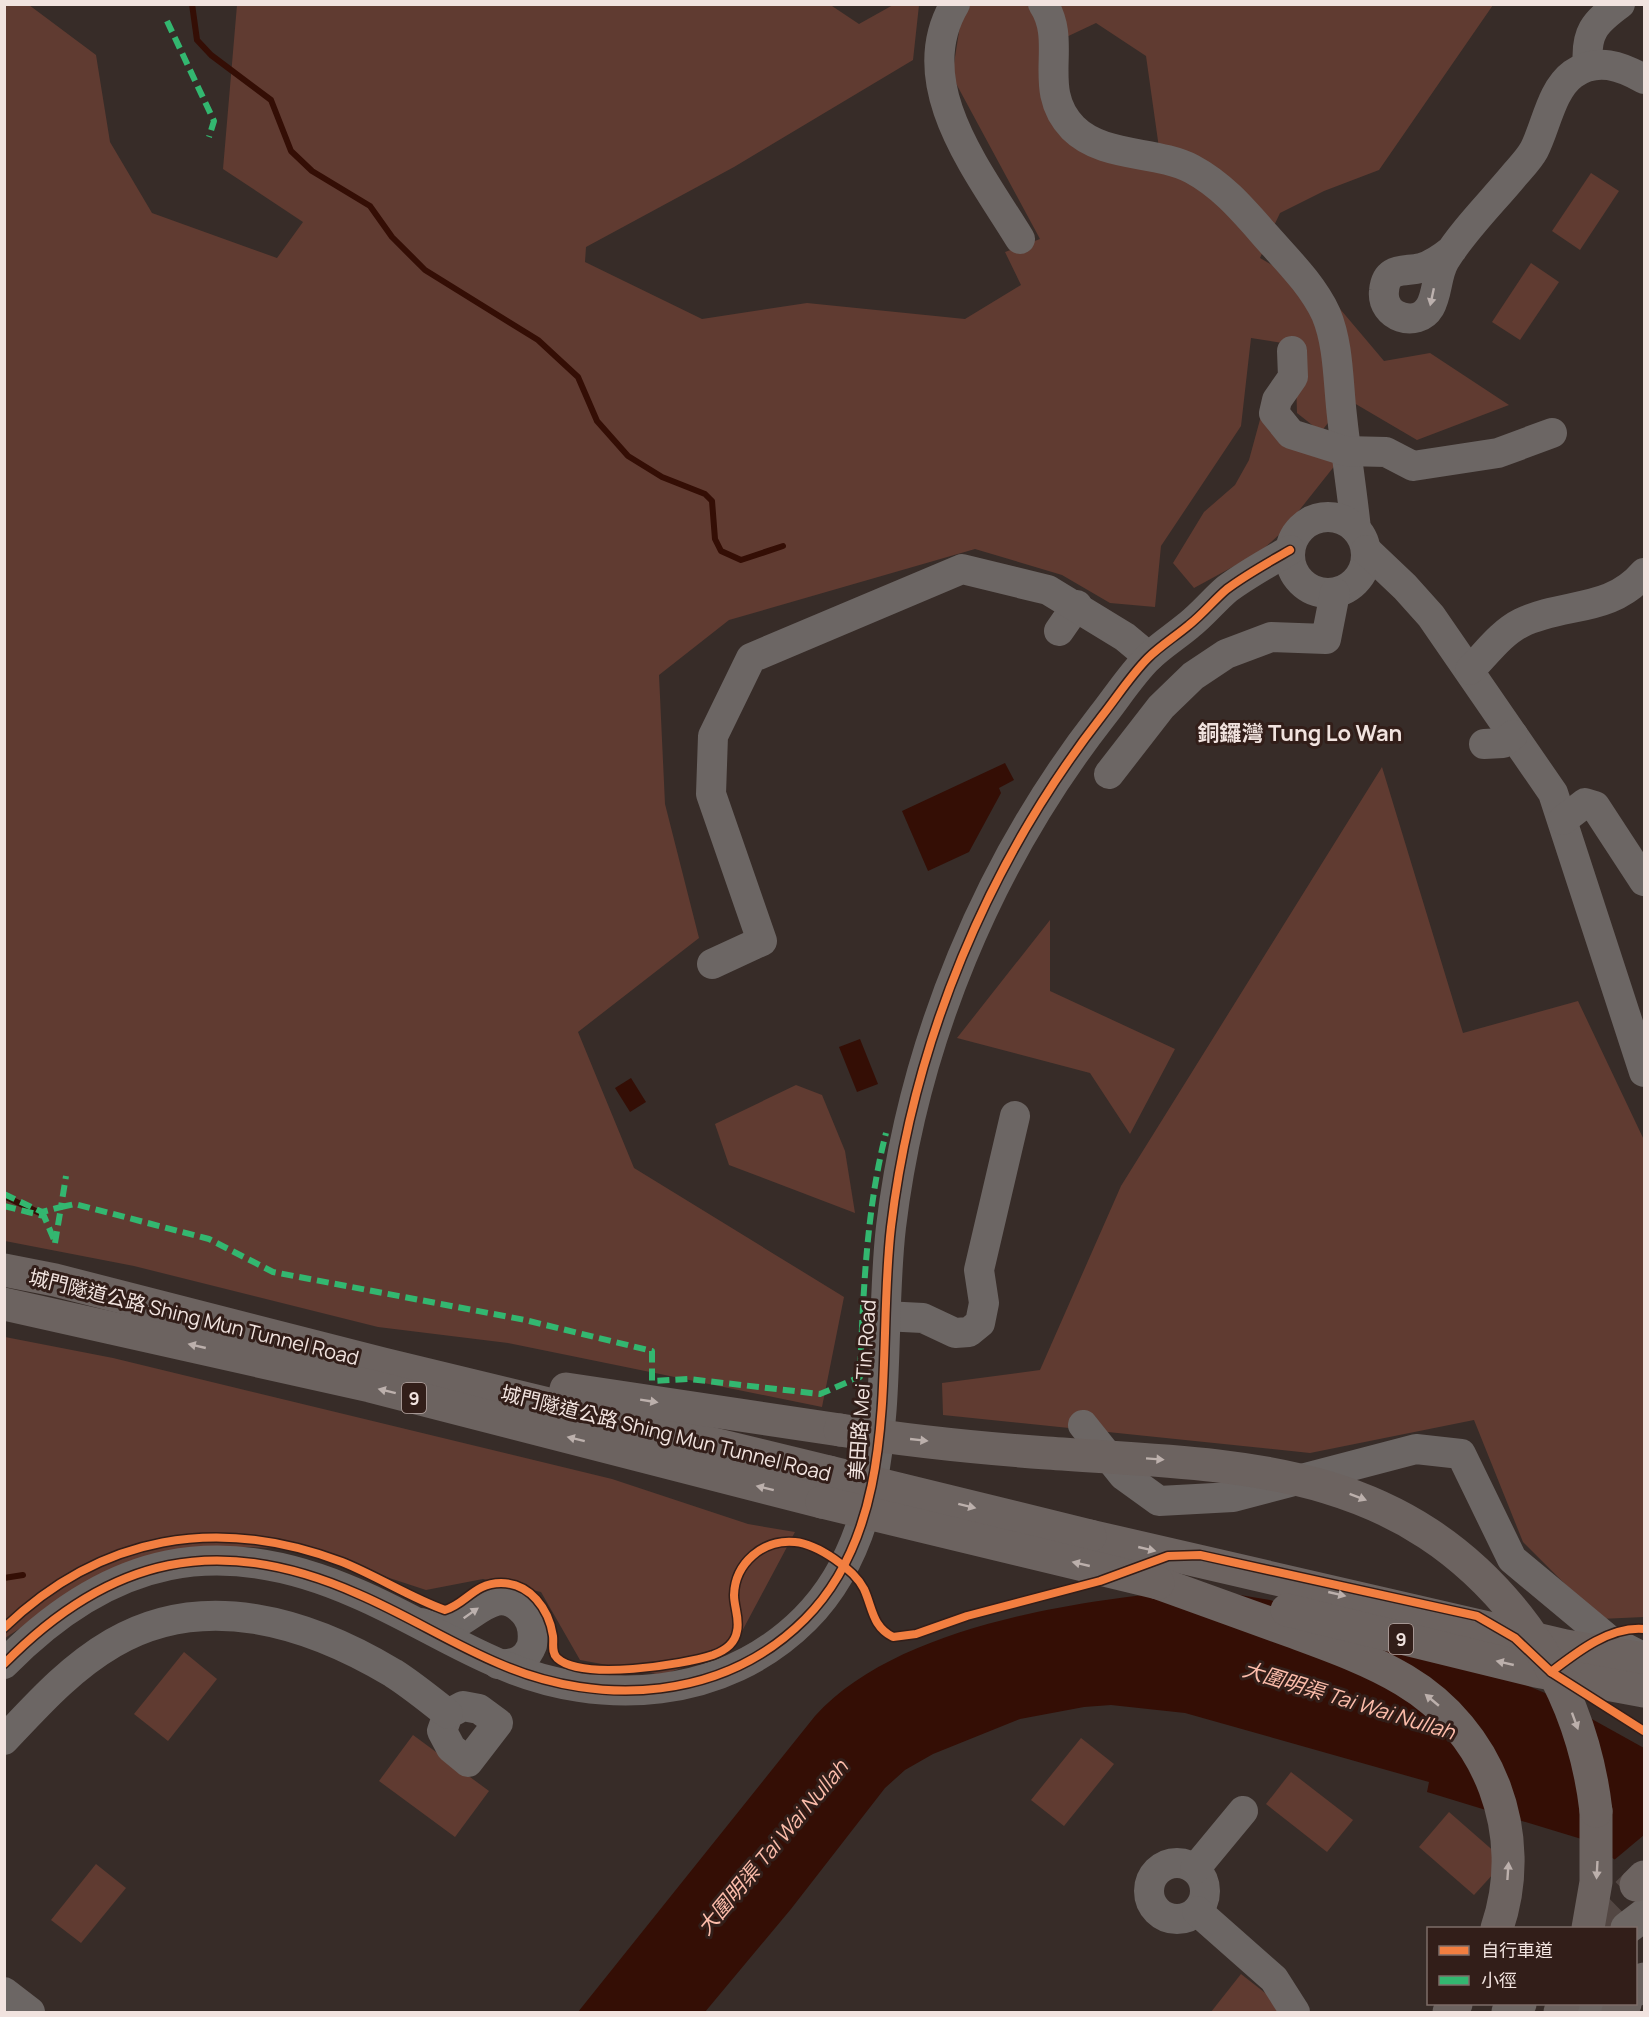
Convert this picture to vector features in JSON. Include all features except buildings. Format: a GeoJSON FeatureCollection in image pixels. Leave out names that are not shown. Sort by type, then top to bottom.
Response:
{"type":"FeatureCollection","features":[{"type":"Feature","properties":{"kind":"highway","name":"城門隧道公路 Shing Mun Tunnel Road"},"geometry":{"type":"LineString","coordinates":[[4,1270],[55,1280],[383,1364],[825,1487],[1158,1583],[1261,1604],[1536,1671],[1644,1691]]}},
{"type":"Feature","properties":{"kind":"highway","name":"城門隧道公路 Shing Mun Tunnel Road"},"geometry":{"type":"LineString","coordinates":[[4,1304],[825,1487],[1566,1646],[1644,1658]]}},
{"type":"Feature","properties":{"kind":"highway"},"geometry":{"type":"LineString","coordinates":[[383,1364],[518,1381],[840,1430],[1046,1453],[1186,1461],[1261,1471],[1305,1480],[1350,1494],[1390,1512],[1431,1536],[1475,1570],[1517,1615],[1548,1662],[1572,1712],[1590,1772],[1597,1830],[1596,1882],[1588,1927]]}},
{"type":"Feature","properties":{"kind":"highway"},"geometry":{"type":"LineString","coordinates":[[1158,1583],[1370,1662],[1406,1680],[1451,1718],[1484,1762],[1503,1811],[1509,1852],[1509,1874],[1497,1927]]}},
{"type":"Feature","properties":{"kind":"highway"},"geometry":{"type":"LineString","coordinates":[[1634,2013],[1644,2004]]}},
{"type":"Feature","properties":{"kind":"main road"},"geometry":{"type":"LineString","coordinates":[[1628,1927],[1642,1892]]}},
{"type":"Feature","properties":{"kind":"street"},"geometry":{"type":"LineString","coordinates":[[1043,4],[1053,26],[1053,90],[1062,114],[1073,128],[1102,145],[1178,163],[1210,181],[1238,204],[1313,291],[1326,315],[1334,341],[1346,457],[1361,539],[1362,572],[1345,587],[1326,639],[1271,637],[1226,654],[1193,676],[1161,707],[1109,774]]}},
{"type":"Feature","properties":{"kind":"street"},"geometry":{"type":"LineString","coordinates":[[1588,66],[1586,49],[1590,33],[1600,18],[1620,4]]}},
{"type":"Feature","properties":{"kind":"street"},"geometry":{"type":"LineString","coordinates":[[954,6],[938,66],[940,86],[950,118],[964,146],[1020,239]]}},
{"type":"Feature","properties":{"kind":"street"},"geometry":{"type":"LineString","coordinates":[[1452,250],[1533,152],[1559,91],[1571,75],[1588,66],[1608,64],[1644,79]]}},
{"type":"Feature","properties":{"kind":"street"},"geometry":{"type":"LineString","coordinates":[[1292,351],[1293,378],[1263,405],[1274,413],[1291,434],[1346,457],[1386,452],[1413,466],[1498,453],[1552,433]]}},
{"type":"Feature","properties":{"kind":"street"},"geometry":{"type":"LineString","coordinates":[[1346,457],[1334,491],[1297,537],[1292,570],[1297,579],[1313,591],[1345,587],[1398,602],[1446,641]]}},
{"type":"Feature","properties":{"kind":"street"},"geometry":{"type":"LineString","coordinates":[[1297,537],[1325,517],[1337,518],[1361,539],[1431,616],[1446,641],[1470,670],[1553,793],[1644,1072]]}},
{"type":"Feature","properties":{"kind":"street","name":"美田路 Mei Tin Road"},"geometry":{"type":"LineString","coordinates":[[4,1664],[34,1633],[88,1595],[143,1571],[186,1562],[241,1562],[298,1572],[355,1592],[498,1664],[541,1679],[596,1689],[635,1691],[674,1687],[712,1677],[732,1669],[769,1648],[802,1622],[841,1571],[854,1545],[867,1508],[879,1429],[884,1316],[892,1226],[909,1126],[930,1051],[958,970],[997,882],[1034,813],[1074,753],[1149,657],[1206,611],[1224,592],[1297,537]]}},
{"type":"Feature","properties":{"kind":"street"},"geometry":{"type":"LineString","coordinates":[[712,964],[762,941],[711,794],[713,736],[751,658],[962,569],[1048,590],[1125,637],[1149,657]]}},
{"type":"Feature","properties":{"kind":"street"},"geometry":{"type":"LineString","coordinates":[[1470,670],[1509,630],[1540,616],[1599,603],[1623,591],[1644,573]]}},
{"type":"Feature","properties":{"kind":"street","name":"美田路 Mei Tin Road"},"geometry":{"type":"LineString","coordinates":[[1206,611],[1265,586],[1297,579]]}},
{"type":"Feature","properties":{"kind":"street"},"geometry":{"type":"LineString","coordinates":[[1059,631],[1077,606]]}},
{"type":"Feature","properties":{"kind":"street"},"geometry":{"type":"LineString","coordinates":[[1485,744],[1503,743],[1513,735]]}},
{"type":"Feature","properties":{"kind":"street"},"geometry":{"type":"LineString","coordinates":[[1563,820],[1585,803],[1595,806],[1644,881]]}},
{"type":"Feature","properties":{"kind":"street"},"geometry":{"type":"LineString","coordinates":[[884,1316],[924,1318],[955,1333],[969,1332],[980,1323],[984,1303],[979,1270],[1015,1116]]}},
{"type":"Feature","properties":{"kind":"street"},"geometry":{"type":"LineString","coordinates":[[1083,1425],[1123,1475],[1159,1501],[1233,1497],[1416,1449],[1461,1454],[1512,1559],[1608,1639],[1644,1658]]}},
{"type":"Feature","properties":{"kind":"street"},"geometry":{"type":"LineString","coordinates":[[417,1622],[433,1626],[447,1626],[489,1602],[502,1600],[514,1604],[530,1623],[532,1646],[521,1660],[512,1664],[498,1664]]}},
{"type":"Feature","properties":{"kind":"street"},"geometry":{"type":"LineString","coordinates":[[4,1740],[57,1684],[94,1656],[144,1628],[194,1616],[252,1617],[299,1630],[393,1673],[448,1714]]}},
{"type":"Feature","properties":{"kind":"street"},"geometry":{"type":"LineString","coordinates":[[1196,1869],[1243,1811]]}},
{"type":"Feature","properties":{"kind":"street"},"geometry":{"type":"LineString","coordinates":[[1174,1862],[1196,1869],[1202,1878],[1205,1890],[1203,1901],[1197,1911],[1188,1917],[1166,1917],[1157,1911],[1148,1892],[1150,1881],[1164,1865],[1174,1862]]}},
{"type":"Feature","properties":{"kind":"street"},"geometry":{"type":"LineString","coordinates":[[1197,1911],[1274,1979],[1294,2013]]}},
{"type":"Feature","properties":{"kind":"street"},"geometry":{"type":"LineString","coordinates":[[4,1992],[30,2013]]}},
{"type":"Feature","properties":{"kind":"shaded area"},"geometry":{"type":"Polygon","coordinates":[[[829,4],[859,24],[893,5],[919,5],[913,60],[734,167],[586,247],[585,262],[702,319],[807,303],[965,319],[1021,285],[1005,252],[1040,239],[952,76],[962,13],[968,5],[1029,5],[1038,17],[1046,102],[1196,184],[1264,249],[1260,258],[1296,279],[1323,337],[1331,419],[1321,432],[1297,413],[1295,345],[1251,338],[1241,426],[1161,546],[1155,607],[1110,603],[1062,575],[975,549],[729,620],[659,675],[665,804],[699,938],[578,1032],[634,1168],[844,1297],[822,1407],[508,1343],[378,1327],[134,1266],[5,1241],[4,5],[29,5],[96,55],[110,142],[152,213],[277,258],[303,222],[223,169],[237,5],[829,4]]]}},
{"type":"Feature","properties":{"kind":"shaded area"},"geometry":{"type":"Polygon","coordinates":[[[1050,5],[1493,5],[1379,170],[1324,191],[1280,213],[1271,232],[1159,148],[1146,56],[1096,23],[1060,40],[1050,5]]]}},
{"type":"Feature","properties":{"kind":"shaded area"},"geometry":{"type":"Polygon","coordinates":[[[1591,173],[1619,191],[1580,250],[1552,231],[1591,173]]]}},
{"type":"Feature","properties":{"kind":"shaded area"},"geometry":{"type":"Polygon","coordinates":[[[1531,263],[1559,282],[1520,340],[1492,322],[1531,263]]]}},
{"type":"Feature","properties":{"kind":"shaded area"},"geometry":{"type":"Polygon","coordinates":[[[1335,303],[1384,361],[1430,353],[1509,405],[1417,440],[1354,403],[1335,303]]]}},
{"type":"Feature","properties":{"kind":"shaded area"},"geometry":{"type":"Polygon","coordinates":[[[1261,416],[1336,464],[1282,532],[1260,552],[1194,588],[1173,563],[1204,512],[1235,485],[1249,460],[1261,416]]]}},
{"type":"Feature","properties":{"kind":"shaded area"},"geometry":{"type":"Polygon","coordinates":[[[1382,767],[1463,1033],[1578,1001],[1644,1140],[1644,1617],[1600,1619],[1523,1542],[1474,1420],[1310,1453],[943,1415],[942,1383],[1040,1370],[1121,1186],[1382,767]]]}},
{"type":"Feature","properties":{"kind":"shaded area"},"geometry":{"type":"Polygon","coordinates":[[[1050,920],[1050,991],[1175,1049],[1130,1134],[1090,1073],[957,1038],[1050,920]]]}},
{"type":"Feature","properties":{"kind":"shaded area"},"geometry":{"type":"Polygon","coordinates":[[[796,1085],[822,1095],[845,1151],[855,1213],[729,1165],[715,1124],[796,1085]]]}},
{"type":"Feature","properties":{"kind":"shaded area"},"geometry":{"type":"Polygon","coordinates":[[[5,1337],[113,1358],[612,1479],[748,1524],[795,1532],[732,1650],[662,1675],[580,1660],[541,1592],[483,1579],[426,1590],[301,1549],[248,1547],[166,1551],[74,1593],[5,1638],[5,1337]]]}},
{"type":"Feature","properties":{"kind":"shaded area"},"geometry":{"type":"Polygon","coordinates":[[[184,1652],[217,1679],[168,1741],[134,1714],[184,1652]]]}},
{"type":"Feature","properties":{"kind":"shaded area"},"geometry":{"type":"Polygon","coordinates":[[[413,1735],[489,1791],[455,1837],[379,1781],[413,1735]]]}},
{"type":"Feature","properties":{"kind":"shaded area"},"geometry":{"type":"Polygon","coordinates":[[[1081,1738],[1114,1764],[1064,1826],[1031,1800],[1081,1738]]]}},
{"type":"Feature","properties":{"kind":"shaded area"},"geometry":{"type":"Polygon","coordinates":[[[1291,1772],[1353,1820],[1327,1852],[1266,1804],[1291,1772]]]}},
{"type":"Feature","properties":{"kind":"shaded area"},"geometry":{"type":"Polygon","coordinates":[[[1449,1812],[1505,1861],[1474,1895],[1419,1847],[1449,1812]]]}},
{"type":"Feature","properties":{"kind":"shaded area"},"geometry":{"type":"Polygon","coordinates":[[[96,1864],[126,1888],[81,1943],[51,1920],[96,1864]]]}},
{"type":"Feature","properties":{"kind":"shaded area"},"geometry":{"type":"Polygon","coordinates":[[[1241,1974],[1283,2007],[1279,2012],[1211,2012],[1241,1974]]]}},
{"type":"Feature","properties":{"kind":"water"},"geometry":{"type":"Polygon","coordinates":[[[1005,763],[1014,780],[999,788],[1001,793],[969,852],[928,871],[902,811],[1005,763]]]}},
{"type":"Feature","properties":{"kind":"water"},"geometry":{"type":"Polygon","coordinates":[[[860,1039],[878,1084],[857,1092],[839,1047],[860,1039]]]}},
{"type":"Feature","properties":{"kind":"water"},"geometry":{"type":"Polygon","coordinates":[[[631,1078],[646,1102],[630,1112],[615,1088],[631,1078]]]}},
{"type":"Feature","properties":{"kind":"water","name":"大圍明渠 Tai Wai Nullah"},"geometry":{"type":"Polygon","coordinates":[[[1184,1591],[1228,1593],[1270,1600],[1502,1675],[1545,1693],[1644,1748],[1644,1880],[1588,1841],[1427,1792],[1429,1782],[1185,1713],[1111,1705],[1084,1707],[1020,1719],[933,1754],[905,1770],[885,1788],[791,1909],[705,2012],[578,2012],[815,1716],[849,1686],[890,1661],[937,1640],[987,1624],[1090,1602],[1184,1591]]]}},
{"type":"Feature","properties":{"kind":"pier"},"geometry":{"type":"Polygon","coordinates":[[[1644,1835],[1644,1883],[1613,1861],[1644,1835]]]}},
{"type":"Feature","properties":{"kind":"waterway"},"geometry":{"type":"LineString","coordinates":[[192,4],[197,40],[211,55],[271,100],[291,151],[312,171],[370,206],[392,237],[425,270],[538,340],[578,377],[597,421],[628,456],[662,477],[705,494],[712,501],[715,539],[721,551],[741,560],[783,546]]}},
{"type":"Feature","properties":{"kind":"waterway"},"geometry":{"type":"LineString","coordinates":[[4,1196],[42,1214]]}},
{"type":"Feature","properties":{"kind":"waterway"},"geometry":{"type":"LineString","coordinates":[[4,1578],[23,1575]]}},
{"type":"Feature","properties":{"kind":"tunnel"},"geometry":{"type":"LineString","coordinates":[[1593,1927],[1636,1885]]}},
{"type":"Feature","properties":{"kind":"marked path"},"geometry":{"type":"LineString","coordinates":[[167,21],[214,121],[209,137]]}},
{"type":"Feature","properties":{"kind":"marked path"},"geometry":{"type":"LineString","coordinates":[[55,1243],[61,1207],[75,1204],[209,1239],[273,1272],[525,1320],[652,1351],[652,1381],[689,1379],[820,1394],[860,1377],[864,1285],[870,1223],[879,1162],[886,1133]]}},
{"type":"Feature","properties":{"kind":"marked path"},"geometry":{"type":"LineString","coordinates":[[4,1194],[42,1212],[61,1207],[66,1176]]}},
{"type":"Feature","properties":{"kind":"marked path"},"geometry":{"type":"LineString","coordinates":[[4,1206],[44,1216],[55,1242]]}},
{"type":"Feature","properties":{"kind":"cycle path"},"geometry":{"type":"LineString","coordinates":[[4,1664],[44,1627],[84,1599],[126,1578],[169,1565],[213,1560],[259,1564],[307,1575],[376,1602],[500,1664],[539,1678],[579,1687],[620,1690],[660,1688],[700,1680],[738,1666],[773,1646],[805,1619],[837,1579],[858,1534],[872,1485],[883,1381],[891,1227],[902,1158],[917,1090],[937,1023],[962,957],[991,893],[1024,832],[1061,772],[1142,665],[1158,649],[1194,621],[1227,589],[1290,550]]}},
{"type":"Feature","properties":{"kind":"cycle path"},"geometry":{"type":"LineString","coordinates":[[4,1628],[41,1597],[80,1572],[121,1554],[162,1542],[206,1538],[250,1539],[296,1548],[342,1562],[445,1610],[484,1586],[501,1583],[521,1587],[536,1599],[547,1616],[553,1636],[553,1651],[557,1658],[570,1665],[588,1669],[633,1669],[699,1659],[725,1649],[734,1640],[738,1626],[734,1595],[739,1573],[753,1555],[762,1549],[783,1542],[795,1542],[814,1547],[844,1566],[864,1589],[881,1628],[893,1637],[916,1634],[967,1616],[1100,1581],[1168,1556],[1200,1555],[1477,1616],[1515,1638],[1551,1672],[1644,1731]]}},
{"type":"Feature","properties":{"kind":"cycle path"},"geometry":{"type":"LineString","coordinates":[[1551,1672],[1606,1636],[1631,1629],[1644,1629]]}},
{"type":"Feature","properties":{"kind":"district","name":"銅鑼灣 Tung Lo Wan"},"geometry":{"type":"Point","coordinates":[1300,733]}}]}
